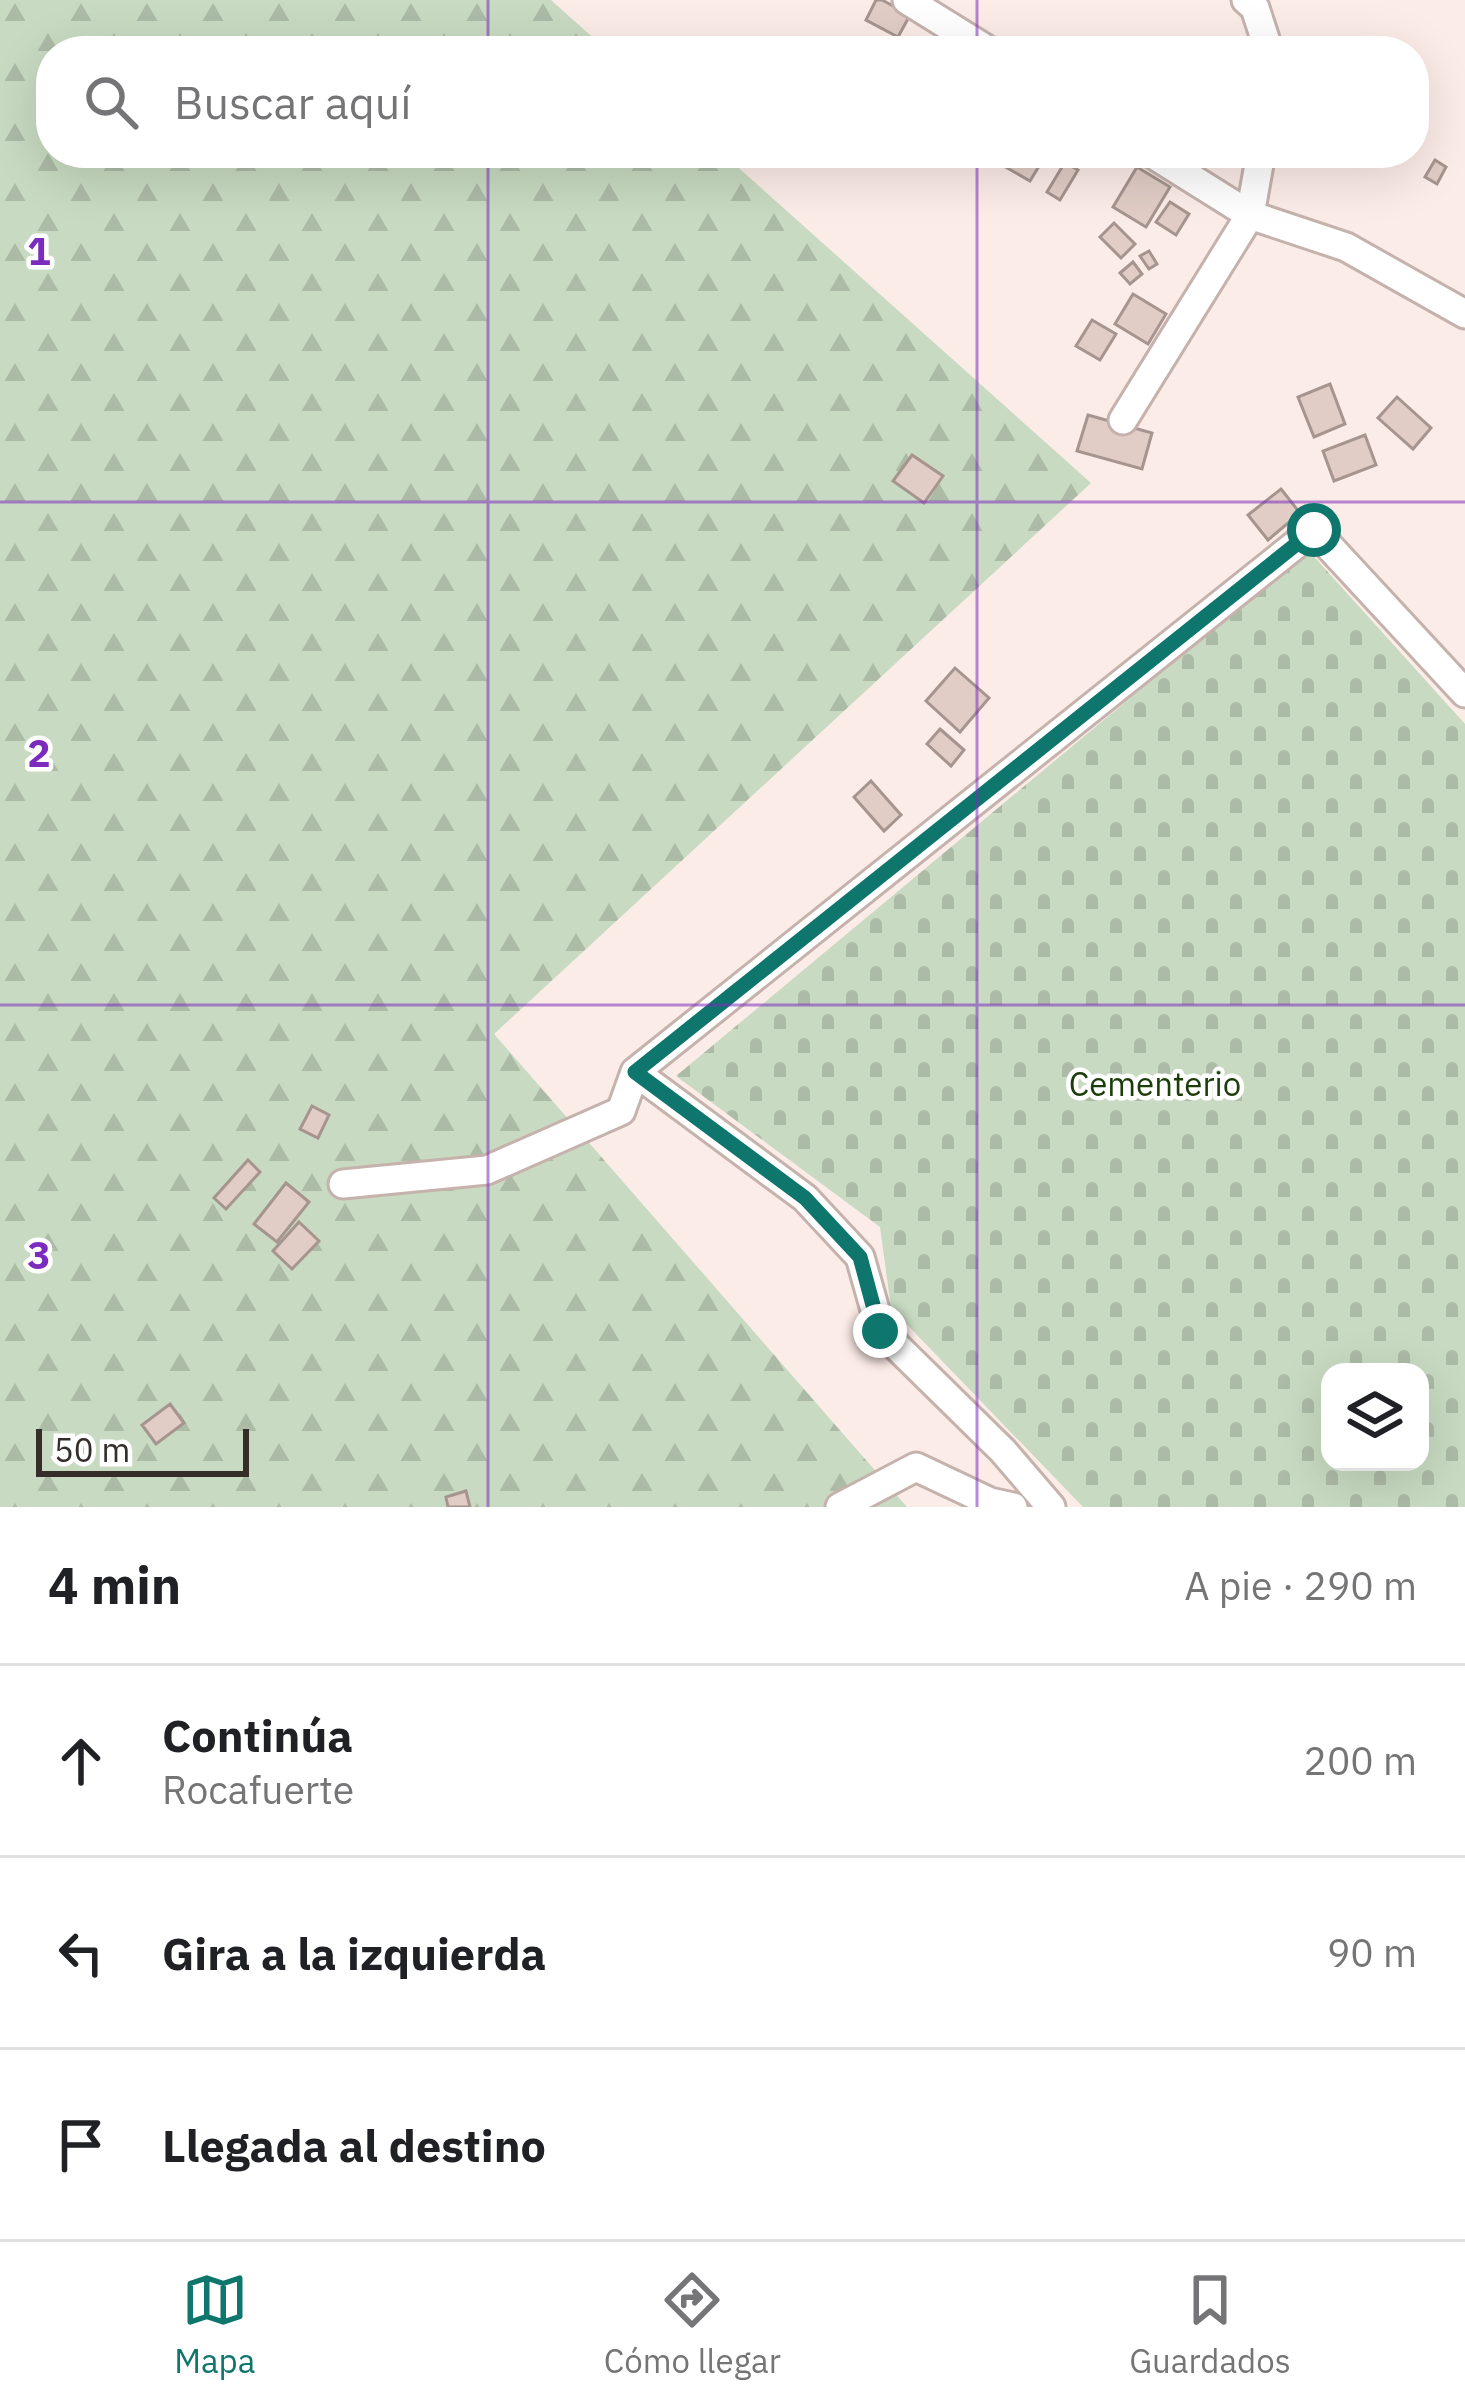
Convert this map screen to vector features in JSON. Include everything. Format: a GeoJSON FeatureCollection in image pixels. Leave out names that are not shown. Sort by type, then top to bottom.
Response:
{"type":"FeatureCollection","features":[{"type":"Feature","properties":{"kind":"street"},"geometry":{"type":"LineString","coordinates":[[907,0],[965,36]]}},
{"type":"Feature","properties":{"kind":"street"},"geometry":{"type":"LineString","coordinates":[[1246,0],[1255,8],[1264,36]]}},
{"type":"Feature","properties":{"kind":"street"},"geometry":{"type":"LineString","coordinates":[[1175,168],[1250,215],[1346,247],[1465,314]]}},
{"type":"Feature","properties":{"kind":"street"},"geometry":{"type":"LineString","coordinates":[[1123,420],[1250,215],[1258,168]]}},
{"type":"Feature","properties":{"kind":"street"},"geometry":{"type":"LineString","coordinates":[[343,1184],[488,1170],[621,1111],[635,1072],[1314,530],[1465,693]]}},
{"type":"Feature","properties":{"kind":"street"},"geometry":{"type":"LineString","coordinates":[[635,1072],[805,1198],[860,1257],[880,1331],[1003,1451],[1051,1507]]}},
{"type":"Feature","properties":{"kind":"street"},"geometry":{"type":"LineString","coordinates":[[840,1507],[916,1467],[990,1502],[1013,1507]]}},
{"type":"Feature","properties":{"kind":"green space"},"geometry":{"type":"Polygon","coordinates":[[[0,0],[551,0],[591,36],[36,36],[36,168],[739,168],[1091,483],[494,1034],[907,1507],[0,1507],[0,0]]]}},
{"type":"Feature","properties":{"kind":"green space","name":"Cementerio"},"geometry":{"type":"Polygon","coordinates":[[[1308,550],[1465,724],[1465,1507],[1083,1507],[891,1308],[880,1227],[676,1076],[1308,550]]]}},
{"type":"Feature","properties":{"kind":"building"},"geometry":{"type":"Polygon","coordinates":[[[876,0],[910,15],[899,36],[866,20],[876,0]]]}},
{"type":"Feature","properties":{"kind":"building"},"geometry":{"type":"Polygon","coordinates":[[[1435,160],[1446,167],[1437,184],[1425,177],[1435,160]]]}},
{"type":"Feature","properties":{"kind":"building"},"geometry":{"type":"Polygon","coordinates":[[[1007,168],[1038,168],[1030,181],[1007,168]]]}},
{"type":"Feature","properties":{"kind":"building"},"geometry":{"type":"Polygon","coordinates":[[[1061,168],[1078,170],[1060,200],[1047,192],[1061,168]]]}},
{"type":"Feature","properties":{"kind":"building"},"geometry":{"type":"Polygon","coordinates":[[[1136,168],[1170,187],[1146,227],[1113,207],[1136,168]]]}},
{"type":"Feature","properties":{"kind":"building"},"geometry":{"type":"Polygon","coordinates":[[[1170,202],[1189,214],[1176,235],[1156,222],[1170,202]]]}},
{"type":"Feature","properties":{"kind":"building"},"geometry":{"type":"Polygon","coordinates":[[[1114,223],[1135,244],[1121,258],[1100,237],[1114,223]]]}},
{"type":"Feature","properties":{"kind":"building"},"geometry":{"type":"Polygon","coordinates":[[[1149,251],[1157,264],[1149,269],[1140,256],[1149,251]]]}},
{"type":"Feature","properties":{"kind":"building"},"geometry":{"type":"Polygon","coordinates":[[[1133,262],[1142,274],[1130,284],[1120,273],[1133,262]]]}},
{"type":"Feature","properties":{"kind":"building"},"geometry":{"type":"Polygon","coordinates":[[[1133,294],[1166,314],[1148,344],[1115,324],[1133,294]]]}},
{"type":"Feature","properties":{"kind":"building"},"geometry":{"type":"Polygon","coordinates":[[[1092,320],[1116,334],[1100,360],[1076,346],[1092,320]]]}},
{"type":"Feature","properties":{"kind":"building"},"geometry":{"type":"Polygon","coordinates":[[[1330,384],[1345,424],[1314,437],[1298,397],[1330,384]]]}},
{"type":"Feature","properties":{"kind":"building"},"geometry":{"type":"Polygon","coordinates":[[[1397,397],[1431,428],[1413,449],[1378,418],[1397,397]]]}},
{"type":"Feature","properties":{"kind":"building"},"geometry":{"type":"Polygon","coordinates":[[[1088,415],[1152,433],[1142,469],[1077,451],[1088,415]]]}},
{"type":"Feature","properties":{"kind":"building"},"geometry":{"type":"Polygon","coordinates":[[[1365,435],[1376,465],[1334,481],[1323,451],[1365,435]]]}},
{"type":"Feature","properties":{"kind":"building"},"geometry":{"type":"Polygon","coordinates":[[[912,455],[943,476],[924,503],[893,481],[912,455]]]}},
{"type":"Feature","properties":{"kind":"building"},"geometry":{"type":"Polygon","coordinates":[[[1281,489],[1300,513],[1268,540],[1248,515],[1281,489]]]}},
{"type":"Feature","properties":{"kind":"building"},"geometry":{"type":"Polygon","coordinates":[[[955,668],[989,698],[960,732],[926,701],[955,668]]]}},
{"type":"Feature","properties":{"kind":"building"},"geometry":{"type":"Polygon","coordinates":[[[940,729],[964,750],[951,766],[927,744],[940,729]]]}},
{"type":"Feature","properties":{"kind":"building"},"geometry":{"type":"Polygon","coordinates":[[[871,781],[901,815],[884,831],[854,797],[871,781]]]}},
{"type":"Feature","properties":{"kind":"building"},"geometry":{"type":"Polygon","coordinates":[[[312,1106],[329,1115],[318,1138],[300,1129],[312,1106]]]}},
{"type":"Feature","properties":{"kind":"building"},"geometry":{"type":"Polygon","coordinates":[[[248,1160],[260,1172],[226,1209],[214,1198],[248,1160]]]}},
{"type":"Feature","properties":{"kind":"building"},"geometry":{"type":"Polygon","coordinates":[[[286,1183],[309,1202],[277,1242],[254,1224],[286,1183]]]}},
{"type":"Feature","properties":{"kind":"building"},"geometry":{"type":"Polygon","coordinates":[[[299,1222],[319,1241],[292,1269],[273,1251],[299,1222]]]}},
{"type":"Feature","properties":{"kind":"building"},"geometry":{"type":"Polygon","coordinates":[[[170,1404],[184,1423],[156,1444],[142,1425],[170,1404]]]}},
{"type":"Feature","properties":{"kind":"building"},"geometry":{"type":"Polygon","coordinates":[[[466,1491],[470,1507],[448,1507],[446,1497],[466,1491]]]}},
{"type":"Feature","properties":{"kind":"route"},"geometry":{"type":"LineString","coordinates":[[880,1331],[860,1257],[805,1198],[635,1072],[1314,530]]}}]}
